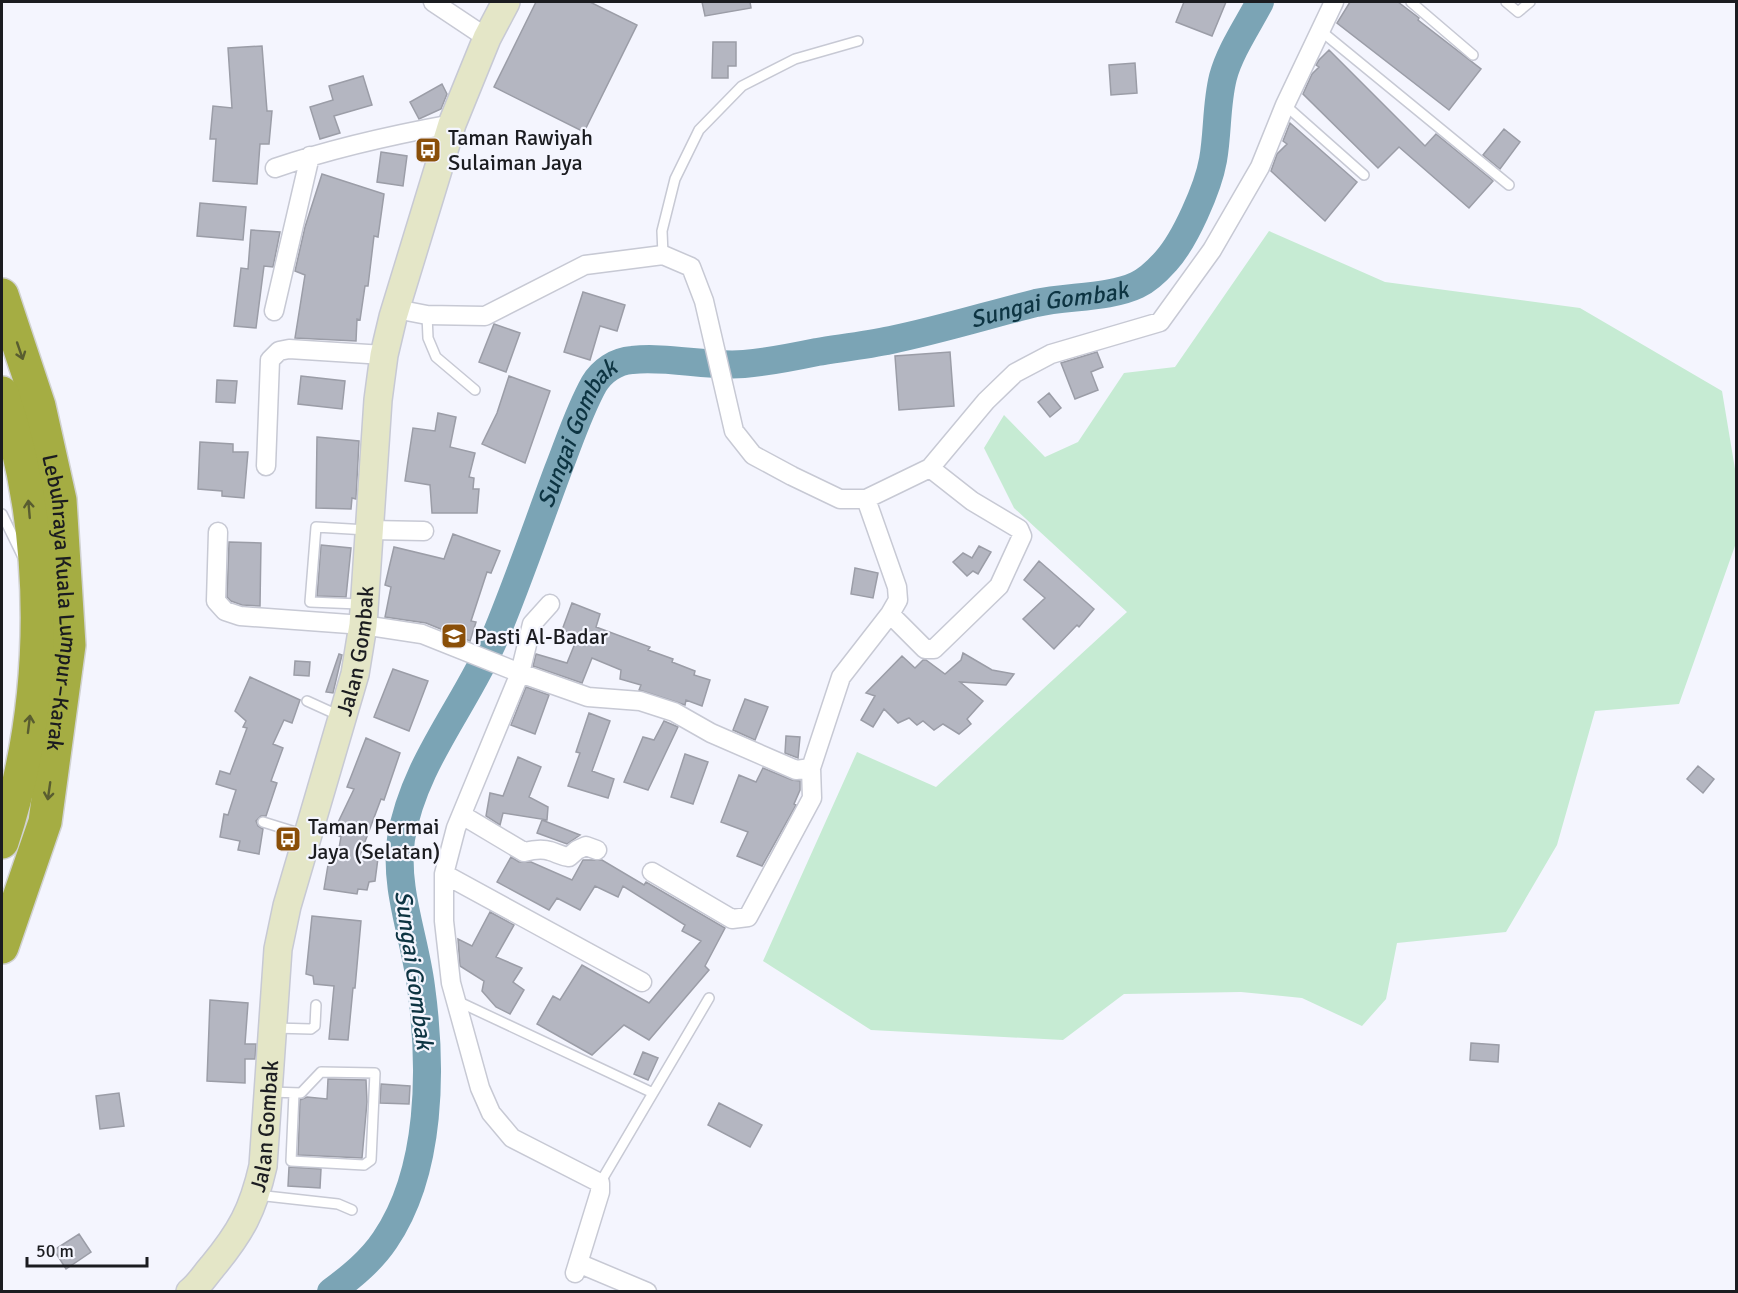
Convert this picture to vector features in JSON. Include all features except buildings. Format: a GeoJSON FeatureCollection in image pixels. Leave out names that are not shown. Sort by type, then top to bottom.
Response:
{"type":"FeatureCollection","features":[{"type":"Feature","properties":{"kind":"highway","name":"Lebuhraya Kuala Lumpur–Karak"},"geometry":{"type":"LineString","coordinates":[[2,295],[39,406],[60,500],[69,645],[45,822],[2,946]]}},
{"type":"Feature","properties":{"kind":"highway","name":"Lebuhraya Kuala Lumpur–Karak"},"geometry":{"type":"LineString","coordinates":[[2,393],[28,499],[36,584],[36,640],[29,727],[12,812],[2,842]]}},
{"type":"Feature","properties":{"kind":"main road","name":"Jalan Gombak"},"geometry":{"type":"LineString","coordinates":[[190,1292],[223,1253],[249,1216],[257,1195],[263,1166],[278,949],[287,906],[355,674],[363,625],[367,530],[384,355],[452,124],[487,38],[506,2]]}},
{"type":"Feature","properties":{"kind":"street"},"geometry":{"type":"LineString","coordinates":[[433,2],[487,38]]}},
{"type":"Feature","properties":{"kind":"street"},"geometry":{"type":"LineString","coordinates":[[396,309],[427,315],[485,316],[585,265],[663,255],[691,267],[704,301],[734,431],[753,455],[840,499],[866,500],[930,468],[987,401],[1015,373],[1051,354],[1160,322],[1212,250],[1260,167],[1285,105],[1334,2]]}},
{"type":"Feature","properties":{"kind":"street"},"geometry":{"type":"LineString","coordinates":[[275,168],[310,156],[384,137],[452,124]]}},
{"type":"Feature","properties":{"kind":"street"},"geometry":{"type":"LineString","coordinates":[[274,311],[310,156]]}},
{"type":"Feature","properties":{"kind":"street"},"geometry":{"type":"LineString","coordinates":[[266,466],[270,360],[279,351],[289,349],[384,355]]}},
{"type":"Feature","properties":{"kind":"street"},"geometry":{"type":"LineString","coordinates":[[890,614],[925,649],[934,649],[999,586],[1022,536],[1019,530],[972,501],[930,468]]}},
{"type":"Feature","properties":{"kind":"street"},"geometry":{"type":"LineString","coordinates":[[652,872],[732,919],[748,917],[812,798],[811,768],[841,677],[890,614],[898,600],[897,587],[866,500]]}},
{"type":"Feature","properties":{"kind":"street"},"geometry":{"type":"LineString","coordinates":[[367,530],[424,531]]}},
{"type":"Feature","properties":{"kind":"street"},"geometry":{"type":"LineString","coordinates":[[218,532],[216,601],[225,611],[240,616],[363,625],[422,634],[588,697],[639,701],[674,712],[711,733],[796,770],[811,768]]}},
{"type":"Feature","properties":{"kind":"street"},"geometry":{"type":"LineString","coordinates":[[550,603],[532,624],[520,673],[456,828],[444,874],[444,921],[451,983],[480,1088],[491,1113],[512,1138],[600,1182],[600,1192],[577,1268],[647,1292]]}},
{"type":"Feature","properties":{"kind":"street"},"geometry":{"type":"LineString","coordinates":[[462,815],[524,852],[537,849],[550,850],[560,856],[569,857],[586,846],[597,850]]}},
{"type":"Feature","properties":{"kind":"street"},"geometry":{"type":"LineString","coordinates":[[444,874],[642,982]]}},
{"type":"Feature","properties":{"kind":"lane"},"geometry":{"type":"LineString","coordinates":[[1412,2],[1473,55]]}},
{"type":"Feature","properties":{"kind":"lane"},"geometry":{"type":"LineString","coordinates":[[1506,2],[1518,12],[1530,2]]}},
{"type":"Feature","properties":{"kind":"lane"},"geometry":{"type":"LineString","coordinates":[[1321,31],[1509,185]]}},
{"type":"Feature","properties":{"kind":"lane"},"geometry":{"type":"LineString","coordinates":[[663,255],[662,231],[675,179],[699,130],[742,86],[795,59],[858,41]]}},
{"type":"Feature","properties":{"kind":"lane"},"geometry":{"type":"LineString","coordinates":[[1285,105],[1364,175]]}},
{"type":"Feature","properties":{"kind":"lane"},"geometry":{"type":"LineString","coordinates":[[427,315],[428,338],[436,357],[475,390]]}},
{"type":"Feature","properties":{"kind":"lane"},"geometry":{"type":"LineString","coordinates":[[2,514],[36,584]]}},
{"type":"Feature","properties":{"kind":"lane"},"geometry":{"type":"LineString","coordinates":[[316,527],[367,530],[359,604],[310,602],[316,527]]}},
{"type":"Feature","properties":{"kind":"lane"},"geometry":{"type":"LineString","coordinates":[[307,701],[342,717]]}},
{"type":"Feature","properties":{"kind":"lane"},"geometry":{"type":"LineString","coordinates":[[263,822],[307,836]]}},
{"type":"Feature","properties":{"kind":"lane"},"geometry":{"type":"LineString","coordinates":[[600,1182],[709,998]]}},
{"type":"Feature","properties":{"kind":"lane"},"geometry":{"type":"LineString","coordinates":[[456,1000],[653,1094]]}},
{"type":"Feature","properties":{"kind":"lane"},"geometry":{"type":"LineString","coordinates":[[273,1028],[311,1029],[315,1026],[316,1005]]}},
{"type":"Feature","properties":{"kind":"lane"},"geometry":{"type":"LineString","coordinates":[[268,1092],[301,1093],[321,1072],[375,1073],[371,1160],[364,1165],[291,1161],[294,1093]]}},
{"type":"Feature","properties":{"kind":"lane"},"geometry":{"type":"LineString","coordinates":[[257,1195],[338,1204],[352,1210]]}},
{"type":"Feature","properties":{"kind":"green space"},"geometry":{"type":"Polygon","coordinates":[[[1269,231],[1385,282],[1580,308],[1722,391],[1736,475],[1736,543],[1679,704],[1595,711],[1557,845],[1506,932],[1397,943],[1386,999],[1362,1026],[1302,998],[1241,992],[1124,994],[1063,1040],[871,1030],[763,961],[857,752],[936,787],[1127,612],[1014,508],[984,448],[1004,415],[1045,457],[1078,442],[1124,373],[1175,367],[1269,231]]]}},
{"type":"Feature","properties":{"kind":"waterway","name":"Sungai Gombak"},"geometry":{"type":"LineString","coordinates":[[331,1292],[367,1262],[385,1240],[400,1213],[412,1183],[420,1151],[425,1118],[427,1051],[421,987],[400,876],[401,839],[407,812],[428,760],[470,687],[495,637],[574,427],[597,379],[605,371],[626,361],[660,359],[730,365],[771,361],[864,345],[946,327],[1036,303],[1101,295],[1141,283],[1149,278],[1173,252],[1201,199],[1213,160],[1223,77],[1235,48],[1260,2]]}},
{"type":"Feature","properties":{"kind":"place","name":"Taman Rawiyah Sulaiman Jaya"},"geometry":{"type":"Point","coordinates":[428,150]}},
{"type":"Feature","properties":{"kind":"place","name":"Pasti Al-Badar"},"geometry":{"type":"Point","coordinates":[454,636]}},
{"type":"Feature","properties":{"kind":"place","name":"Taman Permai Jaya (Selatan)"},"geometry":{"type":"Point","coordinates":[288,839]}}]}
